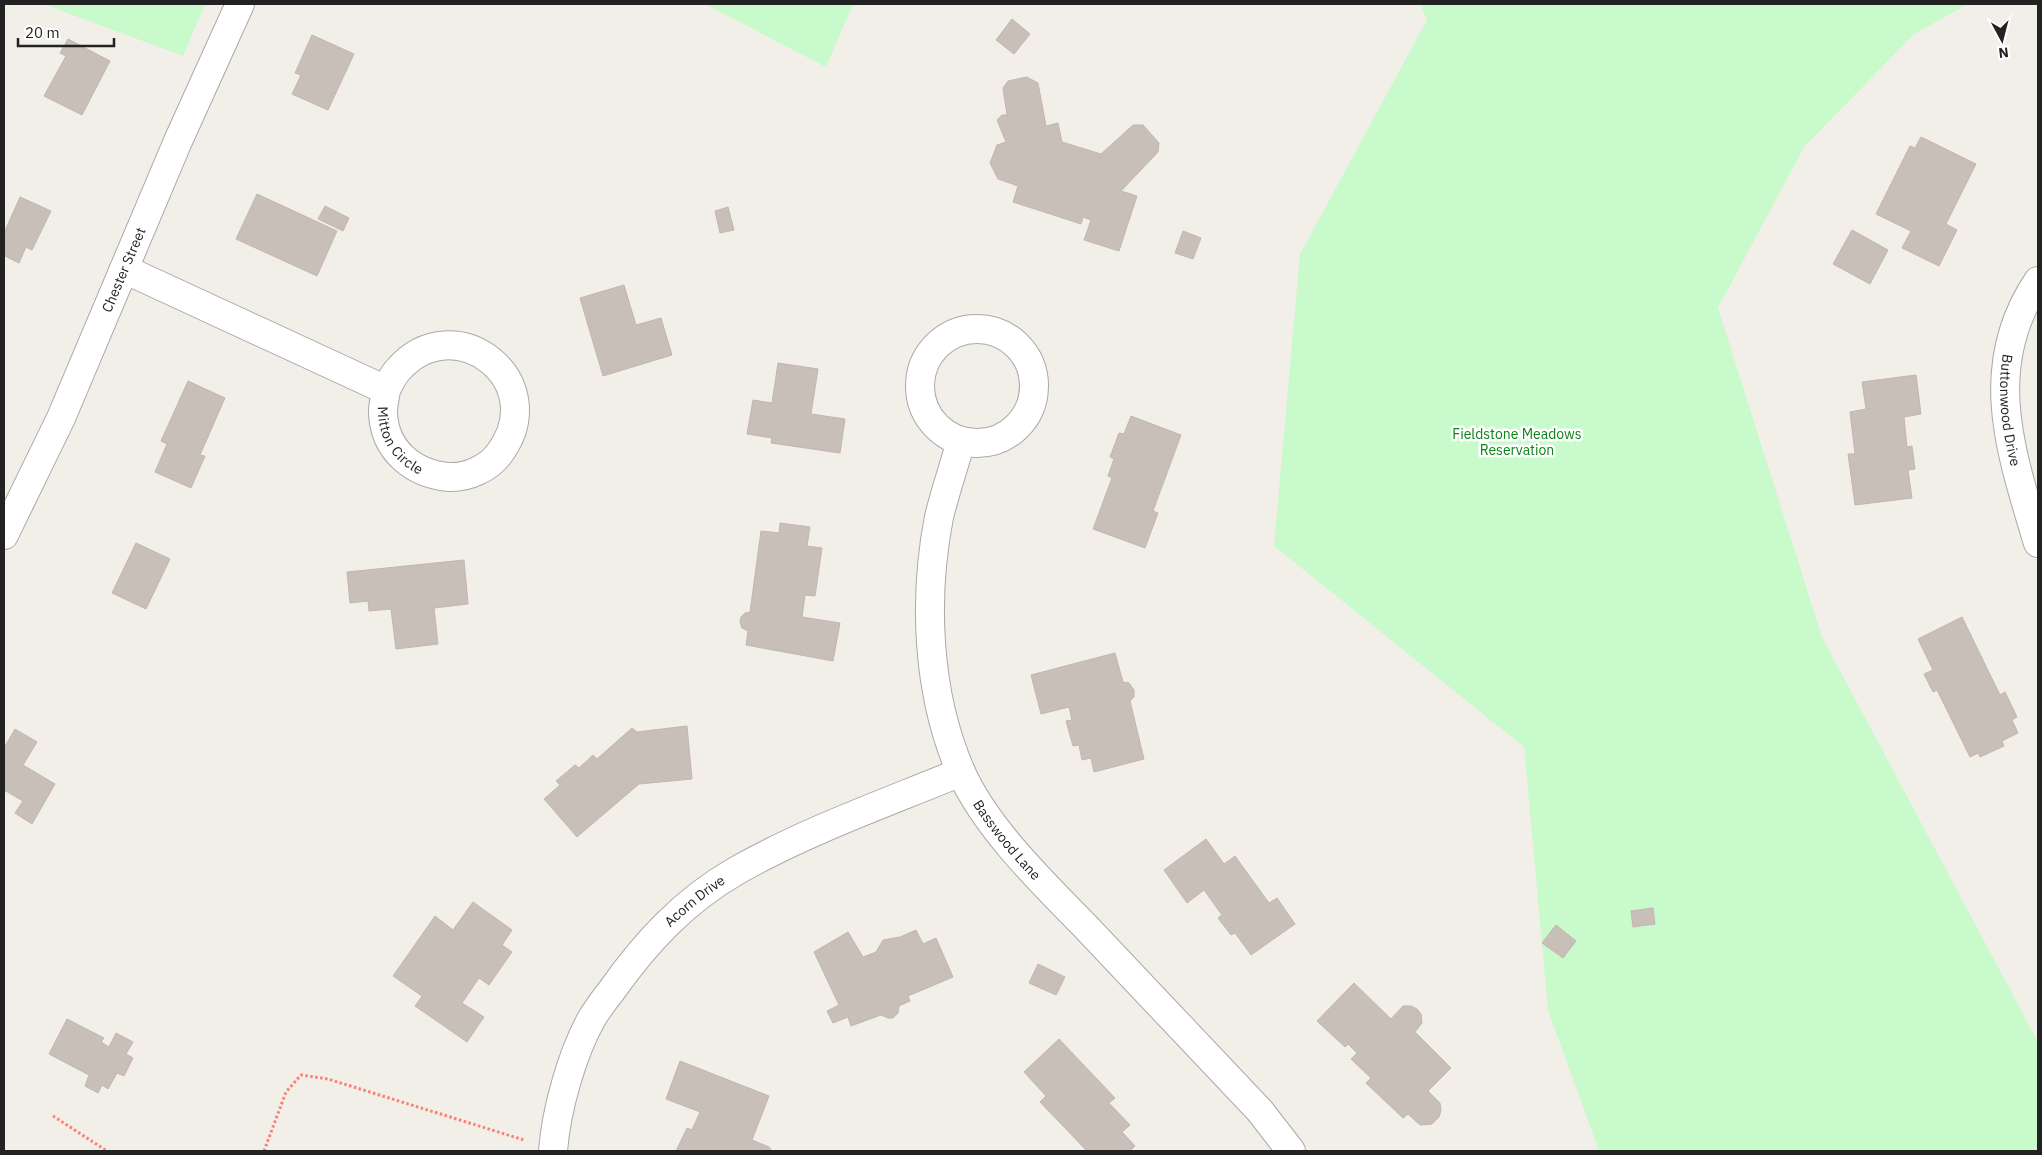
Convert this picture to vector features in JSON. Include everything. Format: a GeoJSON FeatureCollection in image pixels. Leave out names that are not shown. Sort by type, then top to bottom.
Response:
{"type":"FeatureCollection","features":[{"type":"Feature","properties":{"kind":"street","name":"Chester Street"},"geometry":{"type":"LineString","coordinates":[[4,535],[61,418],[178,141],[240,4]]}},
{"type":"Feature","properties":{"kind":"street","name":"Mitton Circle"},"geometry":{"type":"LineString","coordinates":[[124,269],[386,390]]}},
{"type":"Feature","properties":{"kind":"street","name":"Buttonwood Drive"},"geometry":{"type":"LineString","coordinates":[[2038,281],[2018,318],[2005,378],[2005,410],[2009,440],[2038,543]]}},
{"type":"Feature","properties":{"kind":"street"},"geometry":{"type":"LineString","coordinates":[[984,329],[1002,335],[1018,345],[1028,361],[1034,379],[1033,398],[1026,415],[1014,429],[998,439],[980,443],[961,441],[944,433],[930,419],[922,403],[919,384],[924,366],[933,349],[948,337],[965,330],[984,329]]}},
{"type":"Feature","properties":{"kind":"street","name":"Mitton Circle"},"geometry":{"type":"LineString","coordinates":[[454,345],[475,350],[494,362],[507,378],[514,399],[515,420],[509,441],[495,459],[477,471],[456,477],[434,476],[414,467],[397,452],[386,433],[383,412],[386,390],[397,371],[407,361],[432,347],[454,345]]}},
{"type":"Feature","properties":{"kind":"street","name":"Basswood Lane"},"geometry":{"type":"LineString","coordinates":[[961,441],[940,516],[932,565],[930,613],[937,693],[944,724],[961,772],[982,810],[1022,858],[1260,1111],[1291,1151]]}},
{"type":"Feature","properties":{"kind":"street","name":"Acorn Drive"},"geometry":{"type":"LineString","coordinates":[[553,1150],[555,1126],[571,1067],[592,1019],[624,972],[659,930],[694,899],[736,871],[843,821],[961,772]]}},
{"type":"Feature","properties":{"kind":"path"},"geometry":{"type":"LineString","coordinates":[[264,1151],[286,1092],[301,1075],[328,1080],[553,1150]]}},
{"type":"Feature","properties":{"kind":"path"},"geometry":{"type":"LineString","coordinates":[[52,1116],[107,1151]]}},
{"type":"Feature","properties":{"kind":"green space"},"geometry":{"type":"Polygon","coordinates":[[[43,4],[205,4],[183,56],[43,4]]]}},
{"type":"Feature","properties":{"kind":"green space"},"geometry":{"type":"Polygon","coordinates":[[[705,4],[853,4],[826,67],[705,4]]]}},
{"type":"Feature","properties":{"kind":"green space","name":"Fieldstone Meadows Reservation"},"geometry":{"type":"Polygon","coordinates":[[[1420,4],[1968,4],[1914,34],[1804,147],[1718,308],[1822,637],[2038,1042],[2038,1151],[1599,1151],[1548,1010],[1524,747],[1274,546],[1300,254],[1427,20],[1420,4]]]}},
{"type":"Feature","properties":{"kind":"building"},"geometry":{"type":"Polygon","coordinates":[[[1012,19],[1030,34],[1014,54],[996,40],[1012,19]]]}},
{"type":"Feature","properties":{"kind":"building"},"geometry":{"type":"Polygon","coordinates":[[[312,35],[354,54],[328,110],[292,94],[301,75],[295,73],[312,35]]]}},
{"type":"Feature","properties":{"kind":"building"},"geometry":{"type":"Polygon","coordinates":[[[68,39],[110,61],[82,115],[44,96],[66,56],[60,53],[68,39]]]}},
{"type":"Feature","properties":{"kind":"building"},"geometry":{"type":"Polygon","coordinates":[[[1027,77],[1038,83],[1046,126],[1058,123],[1062,142],[1101,154],[1133,125],[1143,125],[1159,143],[1158,152],[1121,191],[1137,196],[1119,251],[1084,240],[1091,220],[1083,217],[1081,224],[1013,202],[1018,186],[998,179],[990,163],[997,145],[1006,142],[997,120],[1002,115],[1007,115],[1003,88],[1008,81],[1027,77]]]}},
{"type":"Feature","properties":{"kind":"building"},"geometry":{"type":"Polygon","coordinates":[[[1921,137],[1976,164],[1946,224],[1957,230],[1939,266],[1902,248],[1911,231],[1876,214],[1910,146],[1915,148],[1921,137]]]}},
{"type":"Feature","properties":{"kind":"building"},"geometry":{"type":"Polygon","coordinates":[[[257,194],[337,231],[317,276],[236,239],[257,194]]]}},
{"type":"Feature","properties":{"kind":"building"},"geometry":{"type":"Polygon","coordinates":[[[20,197],[51,211],[32,250],[26,247],[19,263],[5,256],[4,233],[20,197]]]}},
{"type":"Feature","properties":{"kind":"building"},"geometry":{"type":"Polygon","coordinates":[[[325,206],[349,218],[343,231],[318,219],[325,206]]]}},
{"type":"Feature","properties":{"kind":"building"},"geometry":{"type":"Polygon","coordinates":[[[728,207],[734,230],[720,233],[715,211],[728,207]]]}},
{"type":"Feature","properties":{"kind":"building"},"geometry":{"type":"Polygon","coordinates":[[[1852,230],[1888,250],[1870,284],[1833,264],[1852,230]]]}},
{"type":"Feature","properties":{"kind":"building"},"geometry":{"type":"Polygon","coordinates":[[[1183,231],[1201,238],[1193,259],[1175,253],[1183,231]]]}},
{"type":"Feature","properties":{"kind":"building"},"geometry":{"type":"Polygon","coordinates":[[[624,285],[636,325],[661,318],[672,355],[603,376],[580,298],[624,285]]]}},
{"type":"Feature","properties":{"kind":"building"},"geometry":{"type":"Polygon","coordinates":[[[778,363],[818,369],[811,414],[845,419],[840,453],[771,443],[772,438],[747,434],[753,400],[772,403],[778,363]]]}},
{"type":"Feature","properties":{"kind":"building"},"geometry":{"type":"Polygon","coordinates":[[[1916,375],[1921,414],[1904,417],[1907,447],[1912,446],[1915,469],[1908,470],[1912,498],[1855,505],[1848,454],[1855,454],[1850,412],[1866,409],[1862,382],[1916,375]]]}},
{"type":"Feature","properties":{"kind":"building"},"geometry":{"type":"Polygon","coordinates":[[[188,381],[225,398],[200,455],[205,456],[191,488],[155,472],[167,444],[161,441],[188,381]]]}},
{"type":"Feature","properties":{"kind":"building"},"geometry":{"type":"Polygon","coordinates":[[[1131,416],[1181,435],[1153,511],[1158,513],[1145,548],[1093,529],[1112,478],[1108,476],[1114,459],[1110,457],[1119,433],[1124,434],[1131,416]]]}},
{"type":"Feature","properties":{"kind":"building"},"geometry":{"type":"Polygon","coordinates":[[[780,523],[810,527],[807,546],[822,548],[815,596],[805,595],[802,617],[840,623],[833,661],[746,645],[748,631],[742,628],[740,622],[741,617],[745,613],[750,612],[761,531],[779,533],[780,523]]]}},
{"type":"Feature","properties":{"kind":"building"},"geometry":{"type":"Polygon","coordinates":[[[136,543],[170,559],[146,609],[112,593],[136,543]]]}},
{"type":"Feature","properties":{"kind":"building"},"geometry":{"type":"Polygon","coordinates":[[[464,560],[468,604],[434,608],[438,644],[396,649],[391,609],[369,611],[368,601],[350,603],[347,572],[464,560]]]}},
{"type":"Feature","properties":{"kind":"building"},"geometry":{"type":"Polygon","coordinates":[[[1962,617],[2000,695],[2005,692],[2017,717],[2012,720],[2018,733],[2002,741],[2004,746],[1980,757],[1978,753],[1970,757],[1937,690],[1933,692],[1924,674],[1933,670],[1918,639],[1962,617]]]}},
{"type":"Feature","properties":{"kind":"building"},"geometry":{"type":"Polygon","coordinates":[[[1115,653],[1123,682],[1129,683],[1134,690],[1134,697],[1130,701],[1144,759],[1094,772],[1091,758],[1082,760],[1079,745],[1073,746],[1066,721],[1072,720],[1069,707],[1041,714],[1031,675],[1115,653]]]}},
{"type":"Feature","properties":{"kind":"building"},"geometry":{"type":"Polygon","coordinates":[[[687,726],[692,779],[639,784],[577,837],[544,799],[560,785],[556,781],[575,765],[579,768],[593,755],[597,759],[632,728],[637,732],[687,726]]]}},
{"type":"Feature","properties":{"kind":"building"},"geometry":{"type":"Polygon","coordinates":[[[15,729],[37,742],[23,765],[55,784],[32,824],[15,813],[23,801],[4,790],[4,748],[15,729]]]}},
{"type":"Feature","properties":{"kind":"building"},"geometry":{"type":"Polygon","coordinates":[[[1206,839],[1224,864],[1235,856],[1269,903],[1277,898],[1295,924],[1251,955],[1235,933],[1231,935],[1218,918],[1222,915],[1204,890],[1187,903],[1164,870],[1206,839]]]}},
{"type":"Feature","properties":{"kind":"building"},"geometry":{"type":"Polygon","coordinates":[[[473,902],[512,930],[502,945],[512,952],[489,985],[479,978],[462,1003],[484,1017],[467,1042],[415,1006],[422,996],[393,976],[435,916],[453,930],[473,902]]]}},
{"type":"Feature","properties":{"kind":"building"},"geometry":{"type":"Polygon","coordinates":[[[1653,908],[1655,924],[1633,927],[1631,911],[1653,908]]]}},
{"type":"Feature","properties":{"kind":"building"},"geometry":{"type":"Polygon","coordinates":[[[1556,925],[1576,941],[1563,958],[1542,943],[1556,925]]]}},
{"type":"Feature","properties":{"kind":"building"},"geometry":{"type":"Polygon","coordinates":[[[916,930],[923,944],[936,938],[953,977],[908,996],[910,1001],[899,1006],[898,1013],[893,1018],[881,1015],[851,1026],[848,1017],[833,1023],[827,1011],[839,1005],[814,952],[848,932],[863,957],[876,952],[883,940],[900,937],[916,930]]]}},
{"type":"Feature","properties":{"kind":"building"},"geometry":{"type":"Polygon","coordinates":[[[1038,964],[1065,977],[1056,995],[1029,983],[1038,964]]]}},
{"type":"Feature","properties":{"kind":"building"},"geometry":{"type":"Polygon","coordinates":[[[1354,983],[1391,1019],[1403,1006],[1411,1006],[1417,1009],[1421,1014],[1422,1023],[1415,1032],[1451,1068],[1428,1091],[1440,1103],[1441,1110],[1439,1117],[1432,1124],[1420,1125],[1408,1114],[1403,1118],[1366,1083],[1371,1078],[1351,1059],[1357,1053],[1348,1044],[1345,1047],[1317,1021],[1354,983]]]}},
{"type":"Feature","properties":{"kind":"building"},"geometry":{"type":"Polygon","coordinates":[[[67,1019],[104,1038],[101,1042],[109,1047],[116,1033],[133,1042],[126,1054],[133,1058],[124,1076],[117,1073],[108,1089],[102,1085],[98,1093],[85,1086],[89,1075],[49,1054],[67,1019]]]}},
{"type":"Feature","properties":{"kind":"building"},"geometry":{"type":"Polygon","coordinates":[[[1059,1039],[1115,1098],[1109,1103],[1130,1125],[1122,1132],[1135,1146],[1130,1151],[1087,1151],[1040,1102],[1046,1096],[1024,1072],[1059,1039]]]}},
{"type":"Feature","properties":{"kind":"building"},"geometry":{"type":"Polygon","coordinates":[[[680,1061],[769,1096],[752,1140],[769,1147],[772,1151],[676,1151],[687,1128],[692,1130],[700,1112],[666,1099],[680,1061]]]}}]}
